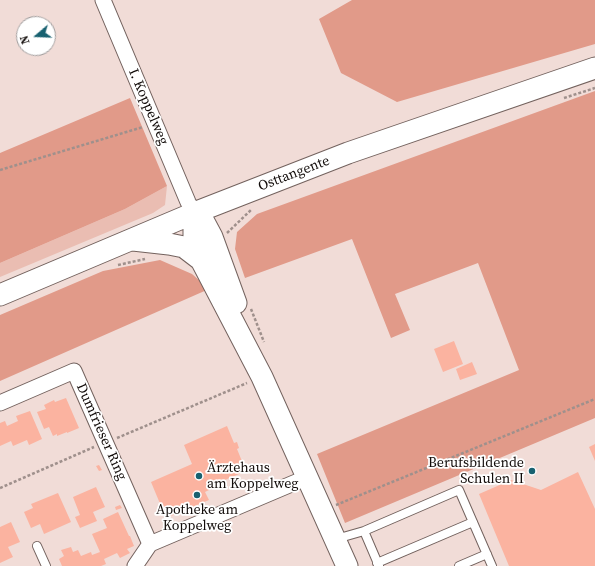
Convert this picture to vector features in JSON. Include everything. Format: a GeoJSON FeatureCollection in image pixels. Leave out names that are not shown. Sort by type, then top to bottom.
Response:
{"type":"FeatureCollection","features":[{"type":"Feature","properties":{"kind":"street","name":"I. Koppelweg"},"geometry":{"type":"LineString","coordinates":[[103,0],[188,202],[194,213],[204,222],[212,237],[262,377]]}},
{"type":"Feature","properties":{"kind":"street","name":"Osttangente"},"geometry":{"type":"LineString","coordinates":[[0,295],[194,213],[348,152],[595,68]]}},
{"type":"Feature","properties":{"kind":"street","name":"I. Koppelweg"},"geometry":{"type":"LineString","coordinates":[[194,213],[194,243],[201,260],[262,377],[347,566]]}},
{"type":"Feature","properties":{"kind":"street","name":"I. Koppelweg"},"geometry":{"type":"LineString","coordinates":[[129,240],[184,247],[201,260]]}},
{"type":"Feature","properties":{"kind":"street","name":"Dumfrieser Ring"},"geometry":{"type":"LineString","coordinates":[[0,403],[74,371],[150,544]]}},
{"type":"Feature","properties":{"kind":"street"},"geometry":{"type":"LineString","coordinates":[[135,566],[150,544],[308,477]]}},
{"type":"Feature","properties":{"kind":"lane"},"geometry":{"type":"LineString","coordinates":[[336,539],[364,531],[459,490],[492,566]]}},
{"type":"Feature","properties":{"kind":"lane"},"geometry":{"type":"LineString","coordinates":[[364,531],[378,564],[473,522]]}},
{"type":"Feature","properties":{"kind":"lane"},"geometry":{"type":"LineString","coordinates":[[37,546],[46,566]]}},
{"type":"Feature","properties":{"kind":"lane"},"geometry":{"type":"LineString","coordinates":[[459,566],[487,554]]}},
{"type":"Feature","properties":{"kind":"path"},"geometry":{"type":"LineString","coordinates":[[0,170],[155,123]]}},
{"type":"Feature","properties":{"kind":"path"},"geometry":{"type":"LineString","coordinates":[[0,488],[262,377]]}},
{"type":"Feature","properties":{"kind":"path"},"geometry":{"type":"LineString","coordinates":[[331,507],[595,398]]}},
{"type":"Feature","properties":{"kind":"shaded area"},"geometry":{"type":"Polygon","coordinates":[[[352,0],[595,0],[595,44],[397,102],[341,73],[319,19],[352,0]]]}},
{"type":"Feature","properties":{"kind":"shaded area"},"geometry":{"type":"Polygon","coordinates":[[[595,91],[595,418],[345,523],[317,454],[519,370],[478,263],[395,294],[410,330],[391,338],[352,239],[245,278],[235,249],[237,232],[257,214],[595,91]]]}},
{"type":"Feature","properties":{"kind":"shaded area"},"geometry":{"type":"Polygon","coordinates":[[[130,98],[167,186],[125,209],[0,263],[0,153],[130,98]]]}},
{"type":"Feature","properties":{"kind":"shaded area"},"geometry":{"type":"Polygon","coordinates":[[[167,186],[165,205],[153,213],[0,277],[0,263],[125,209],[167,186]]]}},
{"type":"Feature","properties":{"kind":"shaded area"},"geometry":{"type":"Polygon","coordinates":[[[160,260],[192,274],[209,289],[0,381],[0,315],[103,271],[160,260]]]}},
{"type":"Feature","properties":{"kind":"building"},"geometry":{"type":"Polygon","coordinates":[[[454,341],[463,364],[443,372],[434,349],[454,341]]]}},
{"type":"Feature","properties":{"kind":"building"},"geometry":{"type":"Polygon","coordinates":[[[472,362],[477,374],[460,380],[456,369],[472,362]]]}},
{"type":"Feature","properties":{"kind":"building"},"geometry":{"type":"Polygon","coordinates":[[[66,398],[79,428],[67,433],[53,436],[49,427],[44,429],[37,412],[46,409],[44,405],[54,400],[55,402],[66,398]]]}},
{"type":"Feature","properties":{"kind":"building"},"geometry":{"type":"Polygon","coordinates":[[[30,411],[42,439],[29,445],[27,440],[13,446],[11,441],[0,446],[0,423],[5,421],[7,426],[18,421],[16,416],[30,411]]]}},
{"type":"Feature","properties":{"kind":"building","name":"Ärztehaus am Koppelweg"},"geometry":{"type":"Polygon","coordinates":[[[227,426],[234,443],[237,442],[239,448],[237,449],[246,471],[211,486],[211,489],[205,492],[209,500],[166,518],[151,482],[192,464],[184,445],[227,426]]]}},
{"type":"Feature","properties":{"kind":"building"},"geometry":{"type":"Polygon","coordinates":[[[595,444],[595,461],[589,447],[595,444]]]}},
{"type":"Feature","properties":{"kind":"building"},"geometry":{"type":"Polygon","coordinates":[[[99,465],[102,470],[99,471],[96,466],[99,465]]]}},
{"type":"Feature","properties":{"kind":"building"},"geometry":{"type":"Polygon","coordinates":[[[578,472],[595,509],[595,566],[509,566],[479,494],[511,480],[541,490],[578,472]]]}},
{"type":"Feature","properties":{"kind":"building"},"geometry":{"type":"Polygon","coordinates":[[[96,487],[105,507],[93,512],[97,521],[80,528],[75,517],[80,515],[73,497],[96,487]]]}},
{"type":"Feature","properties":{"kind":"building"},"geometry":{"type":"Polygon","coordinates":[[[58,493],[71,522],[44,534],[40,524],[31,528],[24,512],[33,508],[31,504],[58,493]]]}},
{"type":"Feature","properties":{"kind":"building"},"geometry":{"type":"Polygon","coordinates":[[[120,505],[122,508],[116,510],[115,507],[120,505]]]}},
{"type":"Feature","properties":{"kind":"building"},"geometry":{"type":"Polygon","coordinates":[[[118,512],[134,546],[127,549],[130,553],[120,558],[117,553],[104,559],[106,564],[101,566],[62,566],[59,559],[64,556],[61,550],[71,547],[73,552],[78,550],[81,556],[91,552],[92,555],[100,552],[92,534],[107,528],[103,519],[118,512]]]}},
{"type":"Feature","properties":{"kind":"building"},"geometry":{"type":"Polygon","coordinates":[[[11,522],[20,542],[8,547],[13,557],[0,563],[0,527],[11,522]]]}},
{"type":"Feature","properties":{"kind":"place","name":"Berufsbildende Schulen II"},"geometry":{"type":"Point","coordinates":[532,471]}},
{"type":"Feature","properties":{"kind":"place","name":"Ärztehaus am Koppelweg"},"geometry":{"type":"Point","coordinates":[199,476]}},
{"type":"Feature","properties":{"kind":"place","name":"Apotheke am Koppelweg"},"geometry":{"type":"Point","coordinates":[197,495]}}]}
